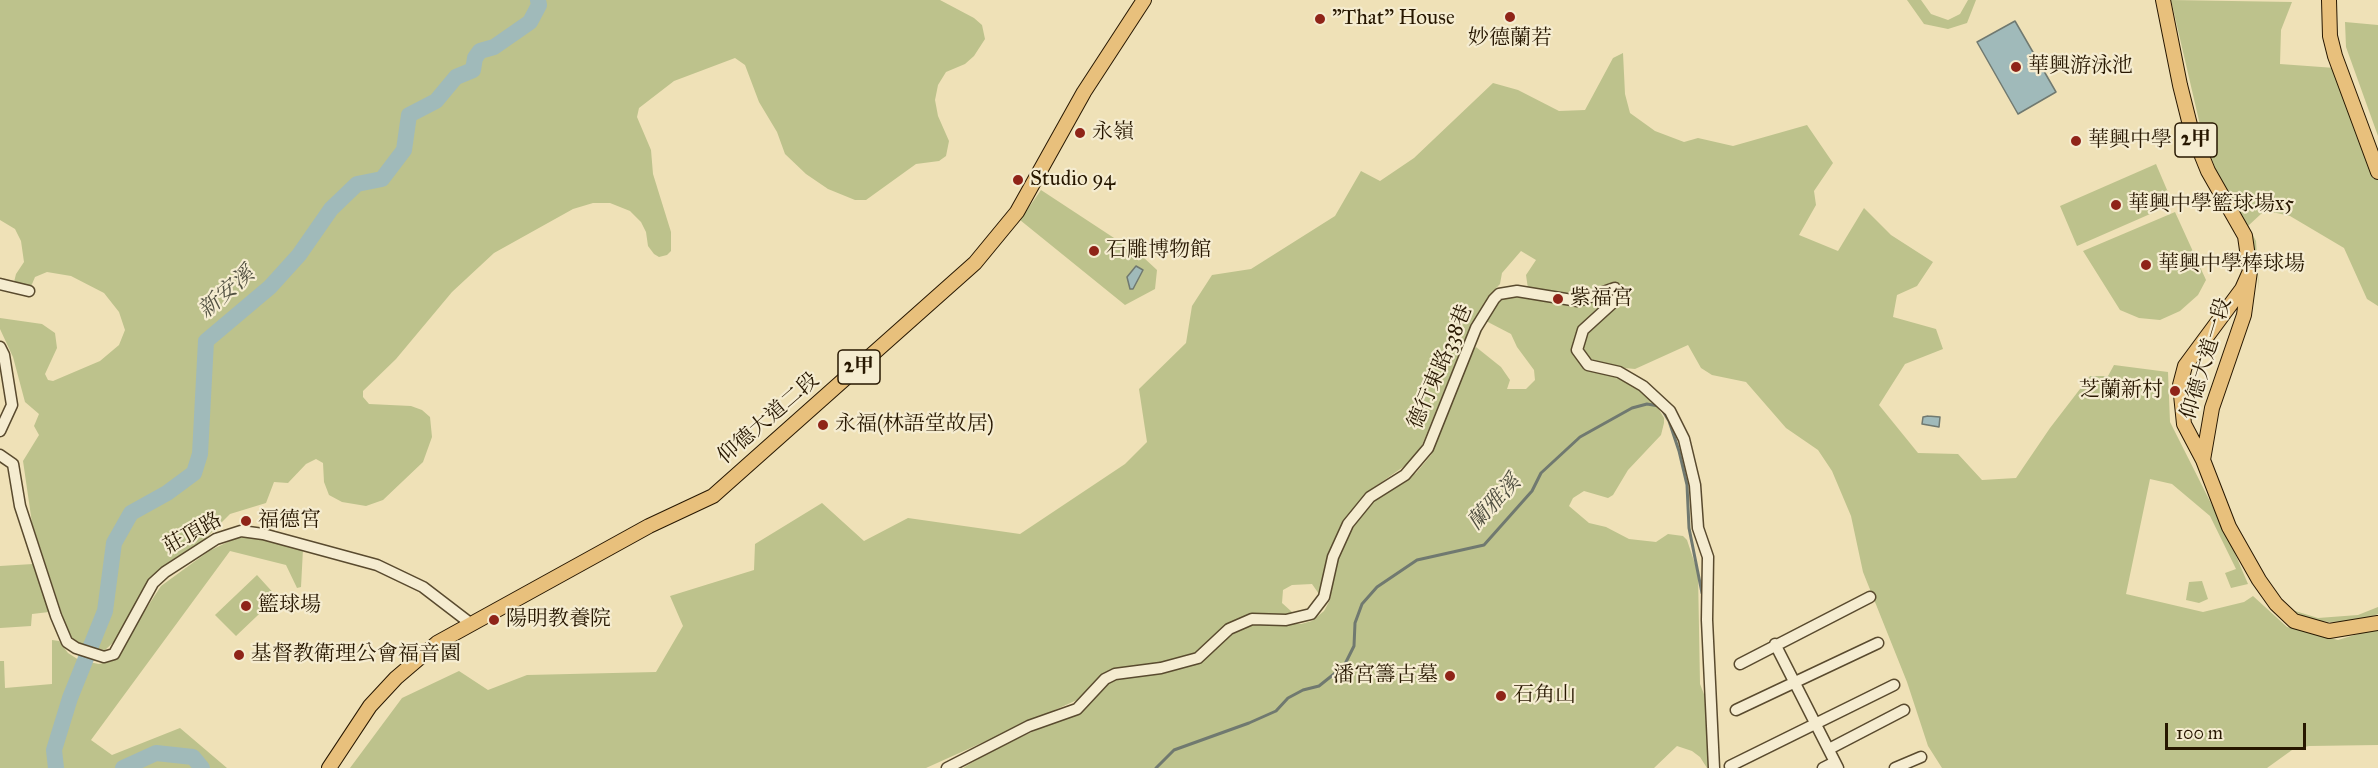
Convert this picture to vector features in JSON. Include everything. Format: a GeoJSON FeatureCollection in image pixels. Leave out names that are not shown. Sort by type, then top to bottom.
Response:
{"type":"FeatureCollection","features":[{"type":"Feature","properties":{"kind":"main road","name":"仰德大道二段"},"geometry":{"type":"LineString","coordinates":[[329,768],[370,706],[396,678],[437,643],[649,526],[713,496],[975,263],[1017,212],[1112,45],[1144,0]]}},
{"type":"Feature","properties":{"kind":"main road","name":"仰德大道一段"},"geometry":{"type":"LineString","coordinates":[[2163,0],[2191,129],[2208,171],[2245,236],[2250,271],[2244,315],[2212,408],[2203,460]]}},
{"type":"Feature","properties":{"kind":"main road"},"geometry":{"type":"LineString","coordinates":[[2330,0],[2330,36],[2335,56],[2378,172]]}},
{"type":"Feature","properties":{"kind":"main road","name":"仰德大道一段"},"geometry":{"type":"LineString","coordinates":[[2250,271],[2242,289],[2185,366],[2180,385],[2184,424],[2203,460],[2229,527],[2244,554],[2264,589],[2294,621],[2330,631],[2378,624]]}},
{"type":"Feature","properties":{"kind":"street"},"geometry":{"type":"LineString","coordinates":[[0,284],[28,291]]}},
{"type":"Feature","properties":{"kind":"street","name":"德行東路338巷"},"geometry":{"type":"LineString","coordinates":[[947,768],[1029,726],[1077,709],[1105,679],[1115,674],[1161,668],[1198,658],[1228,629],[1252,619],[1287,620],[1311,614],[1324,597],[1336,549],[1348,524],[1370,497],[1405,475],[1428,448],[1476,328],[1486,309],[1500,294],[1517,291],[1572,302],[1586,299],[1606,289],[1617,290],[1617,299],[1579,336],[1579,356],[1588,365],[1619,372],[1643,386],[1670,411],[1684,439],[1695,485],[1698,528],[1707,557],[1707,620],[1714,768]]}},
{"type":"Feature","properties":{"kind":"street"},"geometry":{"type":"LineString","coordinates":[[0,347],[6,361],[12,405],[0,431]]}},
{"type":"Feature","properties":{"kind":"street","name":"莊頂路"},"geometry":{"type":"LineString","coordinates":[[0,456],[13,464],[20,506],[56,616],[67,642],[76,648],[104,657],[114,654],[131,626],[143,598],[159,578],[216,539],[241,531],[263,534],[377,566],[423,587],[470,624]]}},
{"type":"Feature","properties":{"kind":"street"},"geometry":{"type":"LineString","coordinates":[[1740,664],[1870,597]]}},
{"type":"Feature","properties":{"kind":"street"},"geometry":{"type":"LineString","coordinates":[[1736,710],[1878,643]]}},
{"type":"Feature","properties":{"kind":"street"},"geometry":{"type":"LineString","coordinates":[[1776,644],[1836,765],[1823,768]]}},
{"type":"Feature","properties":{"kind":"street"},"geometry":{"type":"LineString","coordinates":[[1730,766],[1894,685]]}},
{"type":"Feature","properties":{"kind":"street"},"geometry":{"type":"LineString","coordinates":[[1829,749],[1904,710]]}},
{"type":"Feature","properties":{"kind":"street"},"geometry":{"type":"LineString","coordinates":[[1895,768],[1921,756]]}},
{"type":"Feature","properties":{"kind":"green space"},"geometry":{"type":"Polygon","coordinates":[[[0,0],[940,0],[974,18],[982,25],[985,39],[974,56],[965,64],[946,72],[938,85],[935,100],[938,116],[949,141],[946,156],[939,161],[916,164],[866,200],[855,200],[828,189],[806,174],[785,154],[777,132],[759,102],[745,65],[735,58],[674,81],[639,108],[637,117],[651,150],[653,174],[671,232],[671,251],[667,255],[659,257],[654,254],[648,246],[646,232],[641,222],[630,211],[610,203],[593,203],[573,209],[494,253],[452,292],[396,359],[363,391],[363,397],[369,404],[411,406],[422,410],[430,417],[432,437],[423,462],[383,500],[366,506],[342,502],[329,495],[324,482],[323,463],[316,459],[306,464],[288,483],[274,482],[266,503],[230,514],[205,539],[166,564],[149,580],[116,640],[105,650],[76,642],[69,635],[32,523],[23,461],[39,435],[34,426],[39,414],[25,402],[13,357],[0,329],[0,318],[42,324],[55,333],[57,348],[45,374],[48,380],[53,381],[100,361],[119,345],[125,330],[119,312],[104,293],[71,276],[47,272],[35,277],[30,289],[13,286],[16,274],[24,262],[21,241],[15,229],[0,220],[0,0]]]}},
{"type":"Feature","properties":{"kind":"green space"},"geometry":{"type":"Polygon","coordinates":[[[1907,0],[1921,0],[1931,14],[1948,20],[1960,14],[1968,0],[1976,0],[1967,23],[1948,29],[1924,24],[1907,0]]]}},
{"type":"Feature","properties":{"kind":"green space"},"geometry":{"type":"Polygon","coordinates":[[[2171,0],[2292,2],[2281,30],[2280,64],[2335,68],[2378,179],[2378,306],[2367,299],[2344,248],[2290,216],[2272,212],[2262,213],[2248,226],[2256,241],[2259,290],[2255,253],[2248,231],[2223,190],[2200,125],[2171,0]]]}},
{"type":"Feature","properties":{"kind":"green space"},"geometry":{"type":"Polygon","coordinates":[[[2345,22],[2378,25],[2378,136],[2346,47],[2345,22]]]}},
{"type":"Feature","properties":{"kind":"green space"},"geometry":{"type":"Polygon","coordinates":[[[1623,53],[1625,94],[1630,113],[1655,131],[1684,142],[1698,138],[1733,146],[1807,125],[1833,163],[1814,191],[1816,205],[1799,235],[1838,251],[1864,208],[1891,235],[1933,262],[1917,286],[1897,295],[1893,317],[1936,329],[1943,349],[1905,364],[1879,405],[1918,453],[1958,454],[1982,480],[2016,478],[2050,428],[2090,376],[2108,376],[2114,365],[2168,372],[2170,422],[2228,537],[2248,584],[2231,588],[2225,573],[2236,569],[2210,516],[2172,484],[2150,479],[2126,594],[2203,612],[2244,602],[2253,596],[2287,627],[2338,640],[2378,628],[2378,745],[2309,746],[2292,750],[2267,768],[1942,768],[1928,746],[1907,682],[1863,572],[1851,516],[1832,471],[1818,450],[1786,428],[1746,382],[1712,375],[1701,368],[1688,345],[1635,369],[1593,365],[1583,352],[1582,341],[1584,334],[1619,301],[1613,285],[1576,296],[1528,289],[1526,275],[1536,260],[1521,251],[1502,273],[1500,284],[1488,297],[1466,337],[1420,450],[1406,465],[1373,488],[1342,526],[1319,594],[1312,584],[1292,585],[1283,590],[1282,603],[1292,612],[1291,616],[1255,615],[1195,655],[1104,676],[1077,700],[926,768],[350,768],[402,698],[459,671],[488,690],[527,675],[656,672],[683,626],[670,596],[754,570],[755,544],[822,503],[864,541],[908,518],[1020,534],[1125,464],[1147,442],[1139,389],[1186,343],[1192,306],[1212,275],[1251,269],[1335,216],[1361,171],[1380,181],[1414,158],[1493,83],[1518,90],[1559,111],[1585,110],[1613,58],[1623,53]]]}},
{"type":"Feature","properties":{"kind":"green space","name":"華興中學籃球場x5"},"geometry":{"type":"Polygon","coordinates":[[[2156,164],[2173,204],[2077,246],[2060,206],[2156,164]]]}},
{"type":"Feature","properties":{"kind":"green space"},"geometry":{"type":"Polygon","coordinates":[[[1041,190],[1143,257],[1157,270],[1155,289],[1125,305],[1020,220],[1041,190]]]}},
{"type":"Feature","properties":{"kind":"green space","name":"華興中學棒球場"},"geometry":{"type":"Polygon","coordinates":[[[2175,212],[2206,280],[2198,295],[2180,311],[2160,320],[2139,318],[2120,310],[2083,251],[2175,212]]]}},
{"type":"Feature","properties":{"kind":"green space"},"geometry":{"type":"Polygon","coordinates":[[[1611,291],[1617,294],[1577,332],[1573,342],[1575,351],[1579,360],[1619,375],[1654,401],[1664,418],[1664,423],[1661,435],[1628,470],[1613,495],[1608,498],[1584,491],[1573,498],[1569,506],[1589,523],[1606,527],[1629,539],[1656,542],[1668,534],[1683,536],[1687,540],[1698,573],[1700,684],[1707,702],[1711,768],[1707,768],[1700,757],[1692,751],[1677,746],[1654,768],[963,768],[1000,746],[1078,712],[1108,682],[1201,660],[1228,633],[1252,624],[1301,624],[1312,621],[1324,611],[1330,600],[1334,571],[1352,525],[1377,495],[1416,473],[1431,455],[1472,351],[1476,347],[1501,367],[1510,380],[1507,389],[1526,389],[1535,380],[1534,370],[1517,347],[1511,334],[1486,321],[1494,304],[1505,297],[1517,296],[1577,305],[1611,291]]]}},
{"type":"Feature","properties":{"kind":"green space"},"geometry":{"type":"Polygon","coordinates":[[[248,536],[269,539],[303,549],[301,587],[297,588],[286,565],[230,551],[91,740],[112,755],[180,728],[227,768],[0,768],[0,661],[4,661],[5,688],[52,684],[52,640],[59,641],[68,653],[79,660],[99,664],[112,661],[161,586],[209,551],[234,539],[248,536]]]}},
{"type":"Feature","properties":{"kind":"green space"},"geometry":{"type":"Polygon","coordinates":[[[36,565],[49,612],[32,614],[31,626],[0,628],[0,566],[36,565]]]}},
{"type":"Feature","properties":{"kind":"green space","name":"籃球場"},"geometry":{"type":"Polygon","coordinates":[[[257,575],[277,597],[236,636],[215,615],[257,575]]]}},
{"type":"Feature","properties":{"kind":"green space"},"geometry":{"type":"Polygon","coordinates":[[[2202,581],[2208,599],[2199,603],[2186,600],[2189,582],[2202,581]]]}},
{"type":"Feature","properties":{"kind":"green space"},"geometry":{"type":"Polygon","coordinates":[[[2378,607],[2378,614],[2360,621],[2329,622],[2308,619],[2292,610],[2318,618],[2358,615],[2378,607]]]}},
{"type":"Feature","properties":{"kind":"water","name":"華興游泳池"},"geometry":{"type":"Polygon","coordinates":[[[2015,21],[2056,92],[2018,114],[1977,42],[2015,21]]]}},
{"type":"Feature","properties":{"kind":"water"},"geometry":{"type":"Polygon","coordinates":[[[1136,266],[1143,270],[1133,289],[1130,289],[1127,277],[1136,266]]]}},
{"type":"Feature","properties":{"kind":"water"},"geometry":{"type":"Polygon","coordinates":[[[1923,417],[1940,417],[1939,427],[1922,424],[1923,417]]]}},
{"type":"Feature","properties":{"kind":"waterway","name":"新安溪"},"geometry":{"type":"LineString","coordinates":[[56,768],[54,750],[70,698],[105,611],[114,543],[131,513],[167,493],[194,473],[200,454],[206,341],[270,287],[299,255],[331,209],[357,184],[382,179],[404,150],[409,115],[436,101],[456,77],[473,70],[475,58],[480,51],[494,47],[530,22],[539,5],[538,0]]}},
{"type":"Feature","properties":{"kind":"waterway","name":"蘭雅溪"},"geometry":{"type":"LineString","coordinates":[[1156,768],[1174,750],[1249,723],[1276,711],[1288,698],[1303,690],[1319,686],[1344,666],[1354,646],[1355,623],[1362,604],[1377,587],[1417,560],[1484,545],[1532,491],[1541,473],[1580,437],[1632,408],[1647,404],[1659,406]]}},
{"type":"Feature","properties":{"kind":"waterway","name":"蘭雅溪"},"geometry":{"type":"LineString","coordinates":[[1663,411],[1669,421],[1679,451],[1687,485],[1689,528],[1702,593]]}},
{"type":"Feature","properties":{"kind":"waterway","name":"新安溪"},"geometry":{"type":"LineString","coordinates":[[123,768],[156,753],[193,757],[202,768]]}},
{"type":"Feature","properties":{"kind":"place","name":"妙德蘭若"},"geometry":{"type":"Point","coordinates":[1510,17]}},
{"type":"Feature","properties":{"kind":"place","name":"\"That\" House"},"geometry":{"type":"Point","coordinates":[1320,19]}},
{"type":"Feature","properties":{"kind":"place","name":"華興游泳池"},"geometry":{"type":"Point","coordinates":[2016,67]}},
{"type":"Feature","properties":{"kind":"place","name":"永嶺"},"geometry":{"type":"Point","coordinates":[1080,133]}},
{"type":"Feature","properties":{"kind":"place","name":"華興中學"},"geometry":{"type":"Point","coordinates":[2076,141]}},
{"type":"Feature","properties":{"kind":"place","name":"Studio 94"},"geometry":{"type":"Point","coordinates":[1018,180]}},
{"type":"Feature","properties":{"kind":"place","name":"華興中學籃球場x5"},"geometry":{"type":"Point","coordinates":[2116,205]}},
{"type":"Feature","properties":{"kind":"place","name":"石雕博物館"},"geometry":{"type":"Point","coordinates":[1094,251]}},
{"type":"Feature","properties":{"kind":"place","name":"華興中學棒球場"},"geometry":{"type":"Point","coordinates":[2146,265]}},
{"type":"Feature","properties":{"kind":"place","name":"紫福宮"},"geometry":{"type":"Point","coordinates":[1558,299]}},
{"type":"Feature","properties":{"kind":"place","name":"芝蘭新村"},"geometry":{"type":"Point","coordinates":[2175,391]}},
{"type":"Feature","properties":{"kind":"place","name":"永福(林語堂故居)"},"geometry":{"type":"Point","coordinates":[823,425]}},
{"type":"Feature","properties":{"kind":"place","name":"福德宮"},"geometry":{"type":"Point","coordinates":[246,521]}},
{"type":"Feature","properties":{"kind":"place","name":"籃球場"},"geometry":{"type":"Point","coordinates":[246,606]}},
{"type":"Feature","properties":{"kind":"place","name":"陽明教養院"},"geometry":{"type":"Point","coordinates":[494,620]}},
{"type":"Feature","properties":{"kind":"place","name":"基督教衛理公會福音園"},"geometry":{"type":"Point","coordinates":[239,655]}},
{"type":"Feature","properties":{"kind":"place","name":"潘宮籌古墓"},"geometry":{"type":"Point","coordinates":[1450,676]}},
{"type":"Feature","properties":{"kind":"place","name":"石角山"},"geometry":{"type":"Point","coordinates":[1501,696]}}]}
